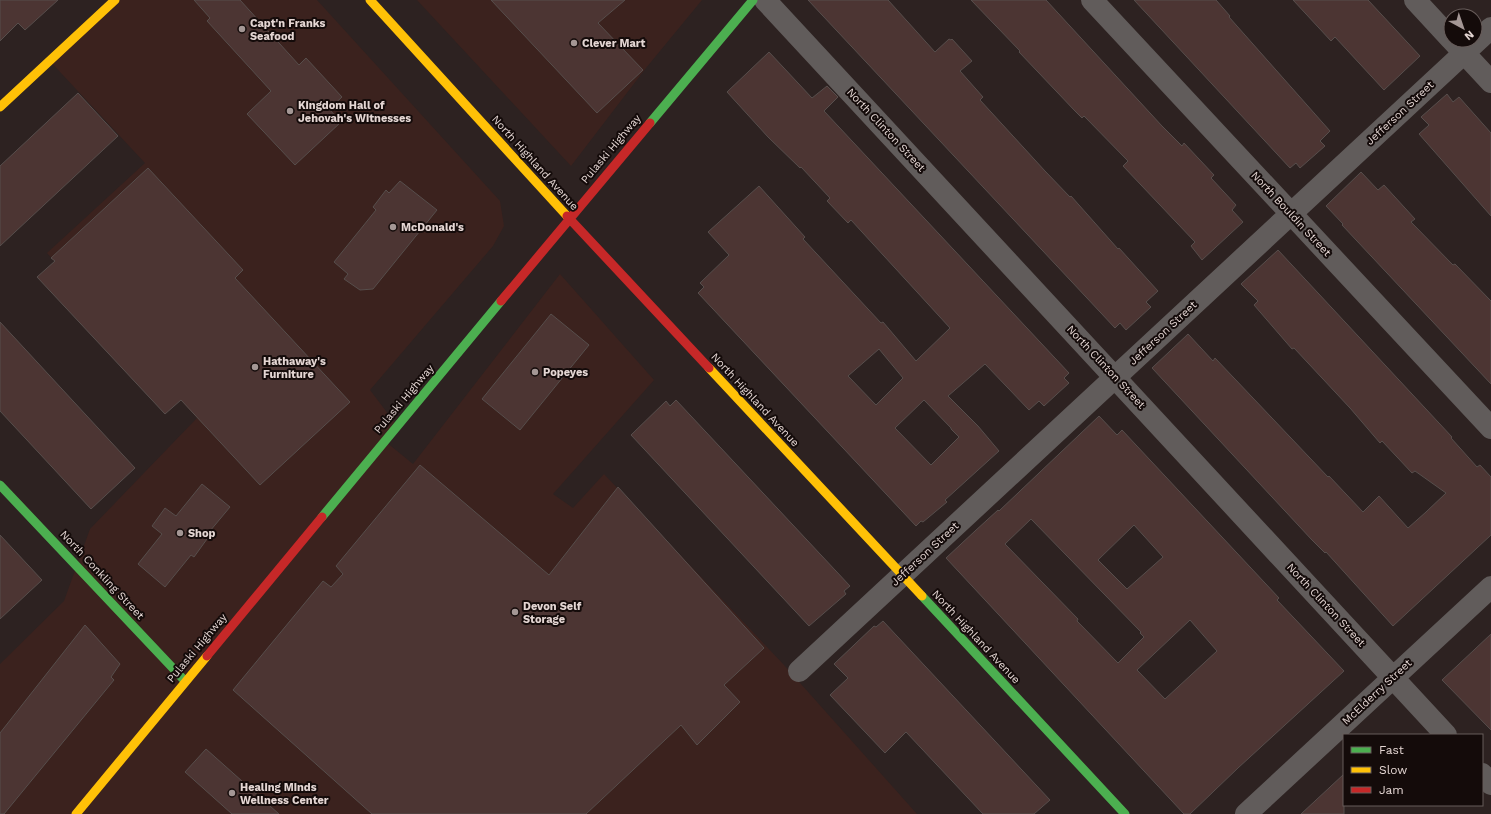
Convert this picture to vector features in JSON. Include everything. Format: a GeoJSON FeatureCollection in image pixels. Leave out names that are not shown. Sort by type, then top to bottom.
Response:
{"type":"FeatureCollection","features":[{"type":"Feature","properties":{"kind":"main road"},"geometry":{"type":"LineString","coordinates":[[0,107],[115,0]]}},
{"type":"Feature","properties":{"kind":"main road","name":"North Highland Avenue"},"geometry":{"type":"LineString","coordinates":[[370,0],[569,218],[1125,814]]}},
{"type":"Feature","properties":{"kind":"main road","name":"Pulaski Highway"},"geometry":{"type":"LineString","coordinates":[[76,814],[569,218],[753,0]]}},
{"type":"Feature","properties":{"kind":"main road","name":"North Conkling Street"},"geometry":{"type":"LineString","coordinates":[[0,485],[185,681]]}},
{"type":"Feature","properties":{"kind":"street","name":"North Clinton Street"},"geometry":{"type":"LineString","coordinates":[[765,0],[1445,734]]}},
{"type":"Feature","properties":{"kind":"street","name":"North Bouldin Street"},"geometry":{"type":"LineString","coordinates":[[1092,0],[1491,428]]}},
{"type":"Feature","properties":{"kind":"street"},"geometry":{"type":"LineString","coordinates":[[1415,0],[1443,30]]}},
{"type":"Feature","properties":{"kind":"street","name":"Jefferson Street"},"geometry":{"type":"LineString","coordinates":[[799,671],[1291,214],[1452,48]]}},
{"type":"Feature","properties":{"kind":"street"},"geometry":{"type":"LineString","coordinates":[[1460,48],[1491,82]]}},
{"type":"Feature","properties":{"kind":"street","name":"McElderry Street"},"geometry":{"type":"LineString","coordinates":[[1246,814],[1491,587]]}},
{"type":"Feature","properties":{"kind":"street"},"geometry":{"type":"LineString","coordinates":[[1483,775],[1491,784]]}},
{"type":"Feature","properties":{"kind":"shaded area"},"geometry":{"type":"Polygon","coordinates":[[[109,0],[317,0],[500,201],[504,226],[493,246],[370,390],[398,427],[386,442],[413,464],[560,274],[654,380],[553,494],[573,508],[604,474],[784,665],[917,814],[0,814],[0,664],[64,601],[90,529],[197,418],[47,253],[145,163],[47,58],[109,0]]]}},
{"type":"Feature","properties":{"kind":"shaded area"},"geometry":{"type":"Polygon","coordinates":[[[417,0],[702,0],[646,68],[571,166],[417,0]]]}},
{"type":"Feature","properties":{"kind":"building"},"geometry":{"type":"Polygon","coordinates":[[[0,0],[58,0],[25,30],[18,23],[0,41],[0,0]]]}},
{"type":"Feature","properties":{"kind":"building"},"geometry":{"type":"Polygon","coordinates":[[[194,0],[240,0],[299,65],[306,58],[342,97],[329,109],[341,122],[295,165],[247,114],[271,91],[207,21],[210,18],[194,0]]]}},
{"type":"Feature","properties":{"kind":"building","name":"Clever Mart"},"geometry":{"type":"Polygon","coordinates":[[[491,0],[625,0],[598,23],[643,70],[597,113],[491,0]]]}},
{"type":"Feature","properties":{"kind":"building"},"geometry":{"type":"Polygon","coordinates":[[[808,0],[888,0],[935,52],[949,39],[952,39],[972,61],[960,71],[983,97],[980,100],[1158,291],[1146,302],[1151,307],[1126,330],[1120,323],[1115,328],[808,0]]]}},
{"type":"Feature","properties":{"kind":"building"},"geometry":{"type":"Polygon","coordinates":[[[971,0],[1046,0],[1162,126],[1182,146],[1184,143],[1214,175],[1211,178],[1236,205],[1232,210],[1243,222],[1202,260],[1191,246],[1195,242],[1123,166],[1128,161],[1084,116],[1082,118],[1075,111],[971,0]]]}},
{"type":"Feature","properties":{"kind":"building"},"geometry":{"type":"Polygon","coordinates":[[[1134,0],[1216,0],[1230,16],[1229,17],[1330,131],[1320,141],[1325,146],[1300,168],[1296,163],[1290,168],[1134,0]]]}},
{"type":"Feature","properties":{"kind":"building"},"geometry":{"type":"Polygon","coordinates":[[[1293,0],[1368,0],[1420,56],[1384,90],[1335,37],[1331,41],[1293,0]]]}},
{"type":"Feature","properties":{"kind":"building"},"geometry":{"type":"Polygon","coordinates":[[[769,52],[812,98],[827,86],[838,97],[824,111],[1069,373],[1064,378],[1069,383],[1044,406],[1039,401],[1029,410],[985,364],[948,396],[978,426],[999,451],[945,500],[947,502],[916,526],[698,293],[704,287],[700,283],[729,255],[708,232],[759,186],[805,237],[803,239],[881,323],[883,322],[916,361],[950,328],[851,220],[848,223],[827,201],[830,198],[801,167],[800,168],[768,137],[727,92],[769,52]],[[879,349],[848,376],[876,405],[903,378],[879,349]],[[924,400],[895,428],[931,465],[959,437],[924,400]]]}},
{"type":"Feature","properties":{"kind":"building"},"geometry":{"type":"Polygon","coordinates":[[[78,93],[118,136],[0,246],[0,166],[78,93]]]}},
{"type":"Feature","properties":{"kind":"building"},"geometry":{"type":"Polygon","coordinates":[[[1447,94],[1453,102],[1459,97],[1491,133],[1491,216],[1419,134],[1429,125],[1421,117],[1447,94]]]}},
{"type":"Feature","properties":{"kind":"building"},"geometry":{"type":"Polygon","coordinates":[[[148,168],[243,270],[235,278],[350,402],[260,485],[181,400],[165,414],[37,277],[55,261],[51,258],[148,168]]]}},
{"type":"Feature","properties":{"kind":"building"},"geometry":{"type":"Polygon","coordinates":[[[1361,172],[1378,190],[1384,185],[1415,219],[1411,222],[1491,301],[1491,384],[1326,206],[1361,172]]]}},
{"type":"Feature","properties":{"kind":"building","name":"McDonald's"},"geometry":{"type":"Polygon","coordinates":[[[400,181],[437,210],[373,289],[360,290],[344,279],[348,274],[334,262],[376,210],[373,207],[386,190],[389,193],[400,181]]]}},
{"type":"Feature","properties":{"kind":"building"},"geometry":{"type":"Polygon","coordinates":[[[1278,250],[1452,437],[1451,438],[1477,467],[1480,465],[1491,477],[1491,535],[1393,626],[1326,552],[1325,553],[1312,540],[1152,368],[1188,334],[1213,361],[1215,358],[1363,512],[1379,496],[1408,528],[1426,512],[1446,493],[1415,471],[1412,473],[1382,441],[1380,443],[1350,408],[1294,348],[1292,349],[1254,305],[1258,301],[1241,284],[1278,250]]]}},
{"type":"Feature","properties":{"kind":"building","name":"Popeyes"},"geometry":{"type":"Polygon","coordinates":[[[551,314],[589,345],[520,430],[482,399],[551,314]]]}},
{"type":"Feature","properties":{"kind":"building"},"geometry":{"type":"Polygon","coordinates":[[[0,322],[135,468],[91,509],[0,411],[0,322]]]}},
{"type":"Feature","properties":{"kind":"building"},"geometry":{"type":"Polygon","coordinates":[[[676,400],[850,586],[844,591],[846,594],[809,626],[631,435],[666,401],[670,406],[676,400]]]}},
{"type":"Feature","properties":{"kind":"building"},"geometry":{"type":"Polygon","coordinates":[[[1099,416],[1117,435],[1122,430],[1279,598],[1277,600],[1344,671],[1190,814],[1184,814],[946,558],[998,510],[999,511],[1099,416]],[[1031,519],[1005,544],[1078,619],[1077,621],[1118,663],[1144,637],[1140,633],[1141,632],[1031,519]],[[1134,525],[1098,560],[1127,589],[1163,557],[1134,525]],[[1190,620],[1137,670],[1165,699],[1217,651],[1190,620]]]}},
{"type":"Feature","properties":{"kind":"building","name":"Devon Self Storage"},"geometry":{"type":"Polygon","coordinates":[[[420,465],[549,575],[618,487],[764,648],[724,685],[740,702],[697,745],[681,725],[586,814],[372,814],[233,690],[323,581],[331,587],[343,574],[336,566],[420,465]]]}},
{"type":"Feature","properties":{"kind":"building"},"geometry":{"type":"Polygon","coordinates":[[[202,484],[230,507],[205,537],[207,539],[194,557],[191,555],[165,587],[138,564],[162,534],[152,526],[165,508],[176,516],[202,484]]]}},
{"type":"Feature","properties":{"kind":"building"},"geometry":{"type":"Polygon","coordinates":[[[0,535],[42,580],[0,619],[0,535]]]}},
{"type":"Feature","properties":{"kind":"building"},"geometry":{"type":"Polygon","coordinates":[[[883,621],[1050,800],[1034,814],[983,814],[906,732],[885,753],[830,695],[848,678],[834,664],[874,626],[876,627],[883,621]]]}},
{"type":"Feature","properties":{"kind":"building"},"geometry":{"type":"Polygon","coordinates":[[[85,625],[120,664],[111,677],[114,680],[4,814],[0,814],[0,733],[85,625]]]}},
{"type":"Feature","properties":{"kind":"building"},"geometry":{"type":"Polygon","coordinates":[[[1491,634],[1491,730],[1442,680],[1491,634]]]}},
{"type":"Feature","properties":{"kind":"building","name":"Healing Minds Wellness Center"},"geometry":{"type":"Polygon","coordinates":[[[206,749],[279,814],[232,814],[185,772],[206,749]]]}},
{"type":"Feature","properties":{"kind":"building"},"geometry":{"type":"Polygon","coordinates":[[[1343,775],[1344,814],[1301,814],[1343,775]]]}},
{"type":"Feature","properties":{"kind":"traffic: fast"},"geometry":{"type":"LineString","coordinates":[[650,123],[753,0]]}},
{"type":"Feature","properties":{"kind":"traffic: fast"},"geometry":{"type":"LineString","coordinates":[[322,517],[501,301]]}},
{"type":"Feature","properties":{"kind":"traffic: fast"},"geometry":{"type":"LineString","coordinates":[[0,485],[185,681]]}},
{"type":"Feature","properties":{"kind":"traffic: fast"},"geometry":{"type":"LineString","coordinates":[[922,596],[1125,814]]}},
{"type":"Feature","properties":{"kind":"traffic: slow"},"geometry":{"type":"LineString","coordinates":[[0,107],[115,0]]}},
{"type":"Feature","properties":{"kind":"traffic: slow"},"geometry":{"type":"LineString","coordinates":[[370,0],[567,216]]}},
{"type":"Feature","properties":{"kind":"traffic: slow"},"geometry":{"type":"LineString","coordinates":[[709,368],[922,596]]}},
{"type":"Feature","properties":{"kind":"traffic: slow"},"geometry":{"type":"LineString","coordinates":[[76,814],[207,656]]}},
{"type":"Feature","properties":{"kind":"traffic: jam"},"geometry":{"type":"LineString","coordinates":[[501,301],[650,123]]}},
{"type":"Feature","properties":{"kind":"traffic: jam"},"geometry":{"type":"LineString","coordinates":[[567,216],[709,368]]}},
{"type":"Feature","properties":{"kind":"traffic: jam"},"geometry":{"type":"LineString","coordinates":[[207,656],[322,517]]}},
{"type":"Feature","properties":{"kind":"place","name":"Capt'n Franks Seafood"},"geometry":{"type":"Point","coordinates":[242,29]}},
{"type":"Feature","properties":{"kind":"place","name":"Clever Mart"},"geometry":{"type":"Point","coordinates":[574,43]}},
{"type":"Feature","properties":{"kind":"place","name":"Kingdom Hall of Jehovah's Witnesses"},"geometry":{"type":"Point","coordinates":[290,111]}},
{"type":"Feature","properties":{"kind":"place","name":"McDonald's"},"geometry":{"type":"Point","coordinates":[393,227]}},
{"type":"Feature","properties":{"kind":"place","name":"Hathaway's Furniture"},"geometry":{"type":"Point","coordinates":[255,367]}},
{"type":"Feature","properties":{"kind":"place","name":"Popeyes"},"geometry":{"type":"Point","coordinates":[535,372]}},
{"type":"Feature","properties":{"kind":"place","name":"Shop"},"geometry":{"type":"Point","coordinates":[180,533]}},
{"type":"Feature","properties":{"kind":"place","name":"Devon Self Storage"},"geometry":{"type":"Point","coordinates":[515,612]}},
{"type":"Feature","properties":{"kind":"place","name":"Healing Minds Wellness Center"},"geometry":{"type":"Point","coordinates":[232,793]}}]}
